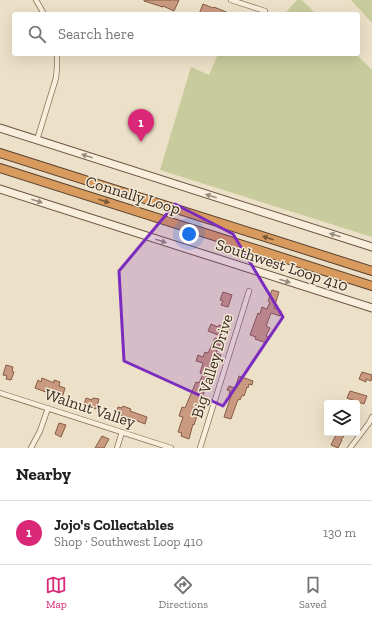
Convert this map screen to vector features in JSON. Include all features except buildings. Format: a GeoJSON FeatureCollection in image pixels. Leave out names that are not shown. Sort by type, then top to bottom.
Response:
{"type":"FeatureCollection","features":[{"type":"Feature","properties":{"kind":"highway","name":"Connally Loop"},"geometry":{"type":"LineString","coordinates":[[0,153],[372,271]]}},
{"type":"Feature","properties":{"kind":"highway","name":"Connally Loop"},"geometry":{"type":"LineString","coordinates":[[0,168],[372,286]]}},
{"type":"Feature","properties":{"kind":"main road"},"geometry":{"type":"LineString","coordinates":[[0,128],[372,247]]}},
{"type":"Feature","properties":{"kind":"main road","name":"Southwest Loop 410"},"geometry":{"type":"LineString","coordinates":[[0,190],[372,308]]}},
{"type":"Feature","properties":{"kind":"street"},"geometry":{"type":"LineString","coordinates":[[36,0],[43,12]]}},
{"type":"Feature","properties":{"kind":"street"},"geometry":{"type":"LineString","coordinates":[[232,0],[265,11]]}},
{"type":"Feature","properties":{"kind":"street"},"geometry":{"type":"LineString","coordinates":[[37,140],[56,78],[57,56]]}},
{"type":"Feature","properties":{"kind":"street","name":"Big Valley Drive"},"geometry":{"type":"LineString","coordinates":[[200,448],[249,291]]}},
{"type":"Feature","properties":{"kind":"street","name":"Walnut Valley"},"geometry":{"type":"LineString","coordinates":[[0,393],[171,448]]}},
{"type":"Feature","properties":{"kind":"street"},"geometry":{"type":"LineString","coordinates":[[32,448],[48,408]]}},
{"type":"Feature","properties":{"kind":"street"},"geometry":{"type":"LineString","coordinates":[[350,448],[372,417]]}},
{"type":"Feature","properties":{"kind":"street"},"geometry":{"type":"LineString","coordinates":[[117,448],[122,432]]}},
{"type":"Feature","properties":{"kind":"highlighted area"},"geometry":{"type":"Polygon","coordinates":[[[175,204],[233,234],[283,317],[223,406],[124,361],[119,271],[175,204]]]}},
{"type":"Feature","properties":{"kind":"green space"},"geometry":{"type":"Polygon","coordinates":[[[297,0],[302,0],[314,12],[286,12],[297,0]]]}},
{"type":"Feature","properties":{"kind":"green space"},"geometry":{"type":"Polygon","coordinates":[[[351,0],[372,0],[372,23],[351,0]]]}},
{"type":"Feature","properties":{"kind":"green space"},"geometry":{"type":"Polygon","coordinates":[[[217,56],[358,56],[372,69],[372,237],[160,170],[191,67],[209,75],[217,56]]]}},
{"type":"Feature","properties":{"kind":"place","name":"Jojo's Collectables"},"geometry":{"type":"Point","coordinates":[141,142]}}]}
